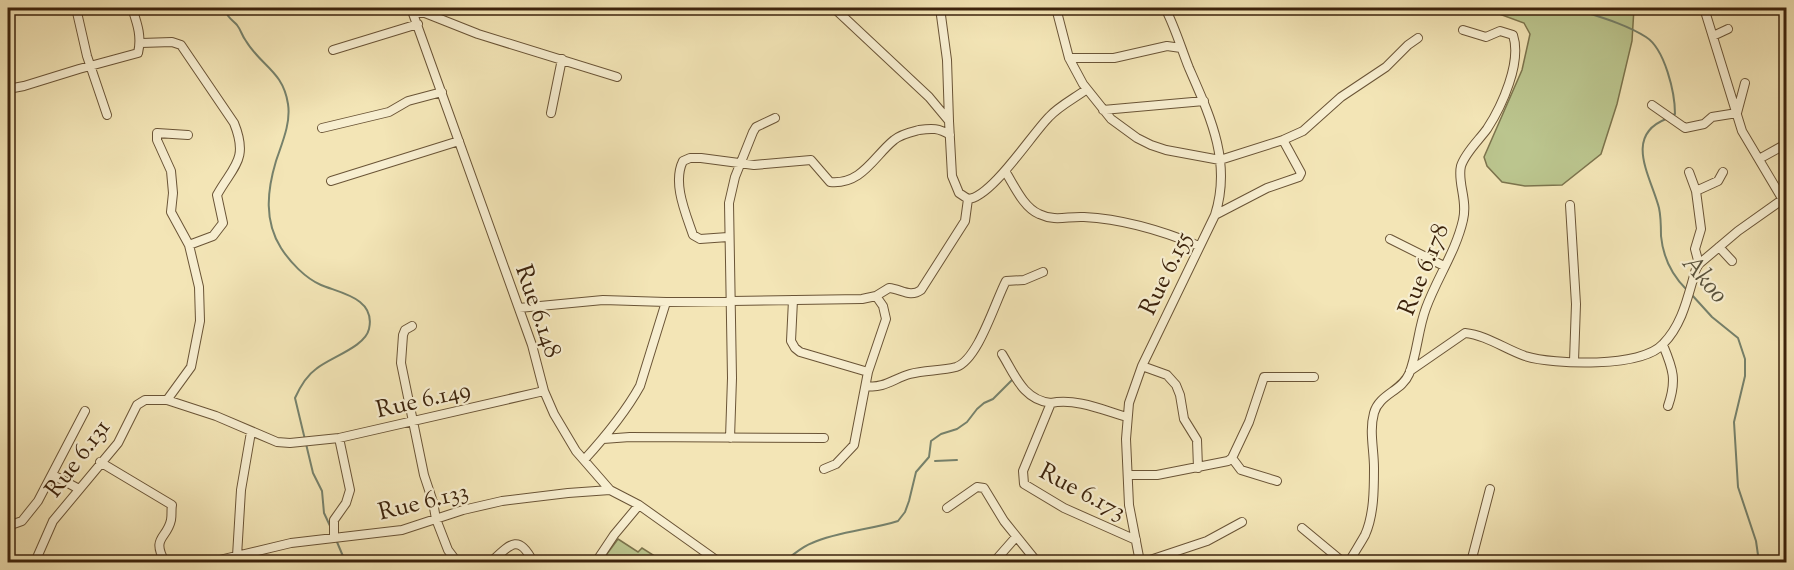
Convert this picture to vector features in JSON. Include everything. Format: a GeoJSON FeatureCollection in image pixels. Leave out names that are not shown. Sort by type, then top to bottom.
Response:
{"type":"FeatureCollection","features":[{"type":"Feature","properties":{"kind":"street"},"geometry":{"type":"LineString","coordinates":[[76,8],[90,66],[107,115]]}},
{"type":"Feature","properties":{"kind":"street"},"geometry":{"type":"LineString","coordinates":[[8,89],[138,53],[141,42],[132,8]]}},
{"type":"Feature","properties":{"kind":"street"},"geometry":{"type":"LineString","coordinates":[[834,8],[929,97],[949,121]]}},
{"type":"Feature","properties":{"kind":"street"},"geometry":{"type":"LineString","coordinates":[[940,8],[947,60],[952,176],[959,193],[968,199],[980,196],[1005,171],[1051,114],[1087,89]]}},
{"type":"Feature","properties":{"kind":"street"},"geometry":{"type":"LineString","coordinates":[[1056,8],[1069,58],[1087,89],[1103,110],[1121,127],[1151,145],[1220,160],[1283,140],[1303,131],[1341,97],[1378,72],[1418,38]]}},
{"type":"Feature","properties":{"kind":"street"},"geometry":{"type":"LineString","coordinates":[[1349,562],[1365,535],[1370,516],[1374,467],[1372,429],[1376,406],[1379,401],[1403,383],[1410,371],[1465,333],[1472,333],[1531,357],[1574,361],[1613,362],[1627,360],[1655,350],[1663,345],[1684,311],[1696,269],[1700,264],[1719,247],[1785,200],[1742,130],[1704,8]]}},
{"type":"Feature","properties":{"kind":"street"},"geometry":{"type":"LineString","coordinates":[[412,10],[478,34],[617,77]]}},
{"type":"Feature","properties":{"kind":"street","name":"Rue 6.148"},"geometry":{"type":"LineString","coordinates":[[412,10],[519,308],[537,360],[544,391],[564,433],[576,451],[610,490],[639,505],[719,562]]}},
{"type":"Feature","properties":{"kind":"street","name":"Rue 6.155"},"geometry":{"type":"LineString","coordinates":[[1142,562],[1129,505],[1125,439],[1127,417],[1134,386],[1142,366],[1215,215],[1220,198],[1220,160],[1215,129],[1181,48],[1169,10]]}},
{"type":"Feature","properties":{"kind":"street"},"geometry":{"type":"LineString","coordinates":[[333,50],[418,24]]}},
{"type":"Feature","properties":{"kind":"street"},"geometry":{"type":"LineString","coordinates":[[1713,36],[1728,29]]}},
{"type":"Feature","properties":{"kind":"street","name":"Rue 6.178"},"geometry":{"type":"LineString","coordinates":[[1410,371],[1419,329],[1444,266],[1458,240],[1464,218],[1465,197],[1460,175],[1461,167],[1504,98],[1512,71],[1516,44],[1513,35],[1500,31],[1486,37],[1463,30]]}},
{"type":"Feature","properties":{"kind":"street"},"geometry":{"type":"LineString","coordinates":[[141,42],[172,42],[181,45],[234,123],[239,136],[240,151],[236,168],[217,195],[223,223],[213,236],[189,246]]}},
{"type":"Feature","properties":{"kind":"street"},"geometry":{"type":"LineString","coordinates":[[1069,58],[1114,58],[1167,46],[1181,48]]}},
{"type":"Feature","properties":{"kind":"street"},"geometry":{"type":"LineString","coordinates":[[551,113],[562,59]]}},
{"type":"Feature","properties":{"kind":"street"},"geometry":{"type":"LineString","coordinates":[[1737,112],[1745,82]]}},
{"type":"Feature","properties":{"kind":"street"},"geometry":{"type":"LineString","coordinates":[[322,128],[389,112],[408,101],[442,92]]}},
{"type":"Feature","properties":{"kind":"street"},"geometry":{"type":"LineString","coordinates":[[1103,110],[1204,101]]}},
{"type":"Feature","properties":{"kind":"street"},"geometry":{"type":"LineString","coordinates":[[1652,105],[1685,128],[1704,124],[1712,117],[1737,112]]}},
{"type":"Feature","properties":{"kind":"street"},"geometry":{"type":"LineString","coordinates":[[730,438],[729,203],[740,164],[756,127],[775,118]]}},
{"type":"Feature","properties":{"kind":"street"},"geometry":{"type":"LineString","coordinates":[[729,237],[700,239],[693,235],[685,211],[679,169],[683,161],[690,158],[754,165],[811,160],[830,182],[841,182],[874,162],[895,138],[937,128],[950,135]]}},
{"type":"Feature","properties":{"kind":"street"},"geometry":{"type":"LineString","coordinates":[[167,400],[191,366],[200,321],[200,287],[189,246],[171,212],[173,193],[171,171],[157,140],[157,134],[188,135]]}},
{"type":"Feature","properties":{"kind":"street"},"geometry":{"type":"LineString","coordinates":[[1215,215],[1267,188],[1299,177],[1301,173],[1283,140]]}},
{"type":"Feature","properties":{"kind":"street"},"geometry":{"type":"LineString","coordinates":[[332,181],[459,141]]}},
{"type":"Feature","properties":{"kind":"street"},"geometry":{"type":"LineString","coordinates":[[1759,159],[1786,144]]}},
{"type":"Feature","properties":{"kind":"street"},"geometry":{"type":"LineString","coordinates":[[1005,171],[1029,207],[1038,214],[1057,219],[1082,217],[1125,224],[1169,234],[1199,246]]}},
{"type":"Feature","properties":{"kind":"street"},"geometry":{"type":"LineString","coordinates":[[1689,172],[1696,191],[1701,229],[1695,249],[1700,264]]}},
{"type":"Feature","properties":{"kind":"street"},"geometry":{"type":"LineString","coordinates":[[1696,191],[1718,181],[1723,172]]}},
{"type":"Feature","properties":{"kind":"street"},"geometry":{"type":"LineString","coordinates":[[519,308],[603,300],[666,302],[862,299],[876,296],[889,288],[916,294],[921,290],[965,221],[968,199]]}},
{"type":"Feature","properties":{"kind":"street"},"geometry":{"type":"LineString","coordinates":[[1570,205],[1576,304],[1574,361]]}},
{"type":"Feature","properties":{"kind":"street"},"geometry":{"type":"LineString","coordinates":[[1390,239],[1444,266]]}},
{"type":"Feature","properties":{"kind":"street"},"geometry":{"type":"LineString","coordinates":[[1719,247],[1732,261]]}},
{"type":"Feature","properties":{"kind":"street"},"geometry":{"type":"LineString","coordinates":[[867,386],[875,387],[909,374],[955,367],[964,363],[985,334],[998,296],[1006,282],[1024,280],[1043,272]]}},
{"type":"Feature","properties":{"kind":"street"},"geometry":{"type":"LineString","coordinates":[[824,469],[836,464],[854,445],[868,372],[886,319],[883,306],[876,296]]}},
{"type":"Feature","properties":{"kind":"street"},"geometry":{"type":"LineString","coordinates":[[793,300],[791,341],[795,348],[810,355],[868,372]]}},
{"type":"Feature","properties":{"kind":"street"},"geometry":{"type":"LineString","coordinates":[[584,460],[603,439],[640,386],[666,302]]}},
{"type":"Feature","properties":{"kind":"street"},"geometry":{"type":"LineString","coordinates":[[412,326],[405,330],[403,335],[401,363],[424,475],[436,519],[448,550],[457,562]]}},
{"type":"Feature","properties":{"kind":"street"},"geometry":{"type":"LineString","coordinates":[[1663,345],[1673,369],[1672,395],[1668,406]]}},
{"type":"Feature","properties":{"kind":"street"},"geometry":{"type":"LineString","coordinates":[[1002,354],[1028,394],[1040,401],[1081,404],[1127,417]]}},
{"type":"Feature","properties":{"kind":"street"},"geometry":{"type":"LineString","coordinates":[[1142,366],[1173,379],[1180,395],[1184,419],[1197,440],[1198,468]]}},
{"type":"Feature","properties":{"kind":"street"},"geometry":{"type":"LineString","coordinates":[[1128,476],[1157,475],[1198,468],[1222,463],[1232,458],[1249,422],[1264,376],[1314,377]]}},
{"type":"Feature","properties":{"kind":"street","name":"Rue 6.149"},"geometry":{"type":"LineString","coordinates":[[167,400],[216,416],[277,442],[339,438],[544,391]]}},
{"type":"Feature","properties":{"kind":"street","name":"Rue 6.131"},"geometry":{"type":"LineString","coordinates":[[35,562],[53,521],[118,443],[137,405],[145,400],[167,400]]}},
{"type":"Feature","properties":{"kind":"street","name":"Rue 6.173"},"geometry":{"type":"LineString","coordinates":[[1051,403],[1023,471],[1024,484],[1064,508],[1136,540]]}},
{"type":"Feature","properties":{"kind":"street"},"geometry":{"type":"LineString","coordinates":[[8,526],[22,521],[38,501],[85,411]]}},
{"type":"Feature","properties":{"kind":"street"},"geometry":{"type":"LineString","coordinates":[[237,556],[241,490],[251,432]]}},
{"type":"Feature","properties":{"kind":"street"},"geometry":{"type":"LineString","coordinates":[[603,439],[630,436],[824,438]]}},
{"type":"Feature","properties":{"kind":"street"},"geometry":{"type":"LineString","coordinates":[[334,537],[334,520],[346,503],[350,490],[339,438]]}},
{"type":"Feature","properties":{"kind":"street"},"geometry":{"type":"LineString","coordinates":[[1232,458],[1241,470],[1277,481]]}},
{"type":"Feature","properties":{"kind":"street"},"geometry":{"type":"LineString","coordinates":[[100,462],[172,505],[171,523],[161,537],[159,552],[165,562]]}},
{"type":"Feature","properties":{"kind":"street"},"geometry":{"type":"LineString","coordinates":[[53,475],[79,489]]}},
{"type":"Feature","properties":{"kind":"street"},"geometry":{"type":"LineString","coordinates":[[947,508],[977,487],[984,488],[1004,521],[1037,562]]}},
{"type":"Feature","properties":{"kind":"street"},"geometry":{"type":"LineString","coordinates":[[1471,562],[1490,489]]}},
{"type":"Feature","properties":{"kind":"street","name":"Rue 6.133"},"geometry":{"type":"LineString","coordinates":[[211,562],[291,543],[386,533],[502,501],[610,490]]}},
{"type":"Feature","properties":{"kind":"street"},"geometry":{"type":"LineString","coordinates":[[596,562],[614,535],[639,505]]}},
{"type":"Feature","properties":{"kind":"street"},"geometry":{"type":"LineString","coordinates":[[1142,562],[1207,541],[1242,522]]}},
{"type":"Feature","properties":{"kind":"street"},"geometry":{"type":"LineString","coordinates":[[1302,528],[1343,562]]}},
{"type":"Feature","properties":{"kind":"street"},"geometry":{"type":"LineString","coordinates":[[994,562],[1016,537]]}},
{"type":"Feature","properties":{"kind":"street"},"geometry":{"type":"LineString","coordinates":[[491,562],[506,548],[519,544],[526,548],[534,562]]}},
{"type":"Feature","properties":{"kind":"green space"},"geometry":{"type":"Polygon","coordinates":[[[1483,8],[1634,8],[1632,41],[1617,104],[1601,154],[1562,185],[1525,186],[1502,182],[1487,166],[1484,157],[1522,70],[1530,34],[1524,23],[1483,8]]]}},
{"type":"Feature","properties":{"kind":"green space"},"geometry":{"type":"Polygon","coordinates":[[[618,539],[638,552],[642,548],[661,560],[660,562],[601,562],[618,539]]]}},
{"type":"Feature","properties":{"kind":"waterway"},"geometry":{"type":"LineString","coordinates":[[225,8],[252,50],[276,76],[288,104],[287,126],[273,172],[269,195],[270,217],[276,238],[289,259],[304,274],[321,285],[355,298],[367,310],[370,319],[369,329],[361,341],[312,372],[295,398],[313,473],[322,491],[324,513],[331,528]]}},
{"type":"Feature","properties":{"kind":"waterway","name":"Akoo"},"geometry":{"type":"LineString","coordinates":[[1572,8],[1629,28],[1653,43],[1664,61],[1671,84],[1675,114],[1671,116]]}},
{"type":"Feature","properties":{"kind":"waterway","name":"Akoo"},"geometry":{"type":"LineString","coordinates":[[1666,119],[1653,126],[1646,136],[1643,158],[1659,208],[1662,244],[1666,258],[1672,271],[1686,289]]}},
{"type":"Feature","properties":{"kind":"waterway","name":"Akoo"},"geometry":{"type":"LineString","coordinates":[[1692,295],[1712,317],[1738,338],[1745,359],[1745,376],[1734,422],[1738,487],[1756,541],[1759,562]]}},
{"type":"Feature","properties":{"kind":"waterway"},"geometry":{"type":"LineString","coordinates":[[757,562],[772,559],[784,561],[804,547],[822,539],[898,521],[905,512],[916,472],[929,457],[931,441],[967,422],[977,409],[993,399],[1012,380]]}},
{"type":"Feature","properties":{"kind":"waterway"},"geometry":{"type":"LineString","coordinates":[[935,461],[957,460]]}},
{"type":"Feature","properties":{"kind":"waterway"},"geometry":{"type":"LineString","coordinates":[[337,542],[345,561],[349,562]]}}]}
